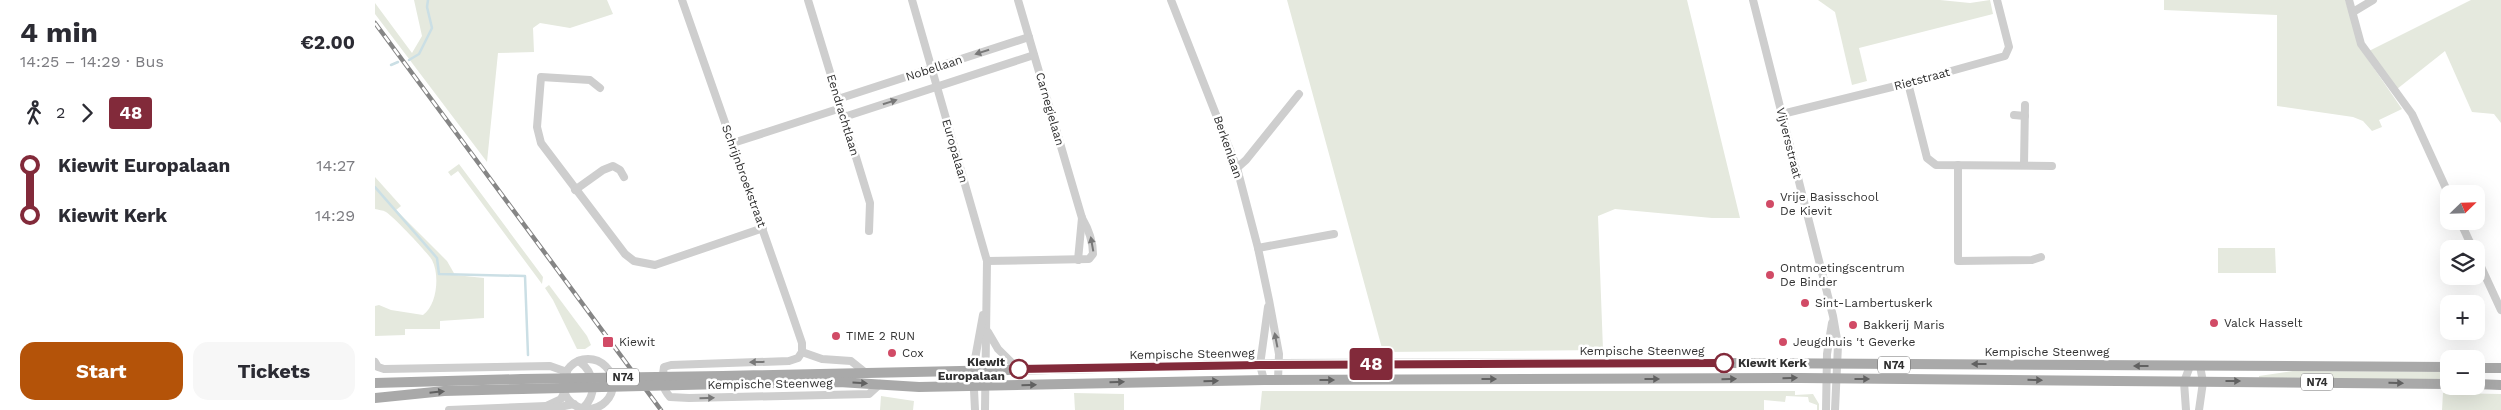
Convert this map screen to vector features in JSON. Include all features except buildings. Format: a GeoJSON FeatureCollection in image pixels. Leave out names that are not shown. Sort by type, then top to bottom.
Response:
{"type":"FeatureCollection","features":[{"type":"Feature","properties":{"kind":"main road","name":"Kempische Steenweg"},"geometry":{"type":"LineString","coordinates":[[375,383],[522,384],[723,380],[866,373],[1279,364],[2440,367]]}},
{"type":"Feature","properties":{"kind":"main road"},"geometry":{"type":"LineString","coordinates":[[2485,368],[2501,368]]}},
{"type":"Feature","properties":{"kind":"main road","name":"Kempische Steenweg"},"geometry":{"type":"LineString","coordinates":[[723,380],[839,382],[919,387],[1265,380],[1838,379],[2440,384]]}},
{"type":"Feature","properties":{"kind":"main road","name":"Kempische Steenweg"},"geometry":{"type":"LineString","coordinates":[[375,398],[522,384]]}},
{"type":"Feature","properties":{"kind":"main road"},"geometry":{"type":"LineString","coordinates":[[2485,384],[2501,385]]}},
{"type":"Feature","properties":{"kind":"street","name":"Schrijnbroekstraat"},"geometry":{"type":"LineString","coordinates":[[682,0],[763,228],[802,343],[802,352]]}},
{"type":"Feature","properties":{"kind":"street","name":"Eendrachtlaan"},"geometry":{"type":"LineString","coordinates":[[808,0],[870,203],[869,232]]}},
{"type":"Feature","properties":{"kind":"street","name":"Europalaan"},"geometry":{"type":"LineString","coordinates":[[912,0],[987,261],[985,410]]}},
{"type":"Feature","properties":{"kind":"street","name":"Carnegielaan"},"geometry":{"type":"LineString","coordinates":[[1019,0],[1082,218],[1088,228],[1093,254],[1089,259],[1078,260],[1082,218]]}},
{"type":"Feature","properties":{"kind":"street","name":"Berkenlaan"},"geometry":{"type":"LineString","coordinates":[[1171,0],[1237,168],[1258,248],[1269,300],[1279,364],[1278,380]]}},
{"type":"Feature","properties":{"kind":"street","name":"Vijversstraat"},"geometry":{"type":"LineString","coordinates":[[1753,0],[1833,316],[1838,346],[1838,379],[1835,410]]}},
{"type":"Feature","properties":{"kind":"street","name":"Rietstraat"},"geometry":{"type":"LineString","coordinates":[[1782,114],[1909,83],[2005,56],[2009,47],[1997,0]]}},
{"type":"Feature","properties":{"kind":"street"},"geometry":{"type":"LineString","coordinates":[[2349,0],[2361,44],[2412,114],[2444,185]]}},
{"type":"Feature","properties":{"kind":"street"},"geometry":{"type":"LineString","coordinates":[[2353,12],[2373,0]]}},
{"type":"Feature","properties":{"kind":"street","name":"Nobellaan"},"geometry":{"type":"LineString","coordinates":[[838,100],[1029,37]]}},
{"type":"Feature","properties":{"kind":"street","name":"Nobellaan"},"geometry":{"type":"LineString","coordinates":[[844,117],[1034,55]]}},
{"type":"Feature","properties":{"kind":"street"},"geometry":{"type":"LineString","coordinates":[[600,88],[590,80],[541,77],[537,127],[539,138],[617,246],[634,260],[645,264],[667,263],[763,228]]}},
{"type":"Feature","properties":{"kind":"street"},"geometry":{"type":"LineString","coordinates":[[1909,83],[1927,158],[1936,165],[2052,166]]}},
{"type":"Feature","properties":{"kind":"street"},"geometry":{"type":"LineString","coordinates":[[1237,168],[1246,160],[1299,94]]}},
{"type":"Feature","properties":{"kind":"street"},"geometry":{"type":"LineString","coordinates":[[2024,165],[2025,105]]}},
{"type":"Feature","properties":{"kind":"street"},"geometry":{"type":"LineString","coordinates":[[733,143],[841,108]]}},
{"type":"Feature","properties":{"kind":"street"},"geometry":{"type":"LineString","coordinates":[[2014,115],[2025,116]]}},
{"type":"Feature","properties":{"kind":"street"},"geometry":{"type":"LineString","coordinates":[[1958,165],[1958,261],[2032,260],[2041,257]]}},
{"type":"Feature","properties":{"kind":"street"},"geometry":{"type":"LineString","coordinates":[[575,190],[603,170],[613,166],[620,170],[624,177]]}},
{"type":"Feature","properties":{"kind":"street"},"geometry":{"type":"LineString","coordinates":[[1258,248],[1334,234]]}},
{"type":"Feature","properties":{"kind":"street"},"geometry":{"type":"LineString","coordinates":[[987,261],[1078,260]]}},
{"type":"Feature","properties":{"kind":"street"},"geometry":{"type":"LineString","coordinates":[[2485,275],[2501,310]]}},
{"type":"Feature","properties":{"kind":"street","name":"Berkenlaan"},"geometry":{"type":"LineString","coordinates":[[1265,380],[1260,365],[1269,300]]}},
{"type":"Feature","properties":{"kind":"street","name":"Europalaan"},"geometry":{"type":"LineString","coordinates":[[975,410],[973,370],[986,304]]}},
{"type":"Feature","properties":{"kind":"street","name":"Vijversstraat"},"geometry":{"type":"LineString","coordinates":[[1826,410],[1827,365],[1833,316]]}},
{"type":"Feature","properties":{"kind":"street"},"geometry":{"type":"LineString","coordinates":[[986,328],[998,349],[1019,369]]}},
{"type":"Feature","properties":{"kind":"street","name":"Kempische Steenweg"},"geometry":{"type":"LineString","coordinates":[[866,373],[851,361],[821,359],[802,352],[798,358],[789,361],[671,365],[665,367],[662,380],[664,390],[669,397],[689,398],[869,394],[880,384]]}},
{"type":"Feature","properties":{"kind":"street"},"geometry":{"type":"LineString","coordinates":[[449,410],[546,406],[555,408],[574,404],[586,408],[605,402],[613,386],[607,368],[593,359],[579,360],[567,372],[563,383],[565,391],[574,404]]}},
{"type":"Feature","properties":{"kind":"street"},"geometry":{"type":"LineString","coordinates":[[579,360],[591,373],[593,391],[586,408]]}},
{"type":"Feature","properties":{"kind":"street"},"geometry":{"type":"LineString","coordinates":[[375,362],[377,367],[384,369],[550,366],[567,372]]}},
{"type":"Feature","properties":{"kind":"street"},"geometry":{"type":"LineString","coordinates":[[2186,410],[2184,382],[2195,366],[2203,382],[2199,410]]}},
{"type":"Feature","properties":{"kind":"street"},"geometry":{"type":"LineString","coordinates":[[546,406],[561,399],[565,391]]}},
{"type":"Feature","properties":{"kind":"shaded area"},"geometry":{"type":"Polygon","coordinates":[[[414,0],[607,0],[613,14],[570,28],[540,23],[533,28],[534,52],[498,53],[487,162],[375,14],[375,3],[412,53],[422,36],[414,0]]]}},
{"type":"Feature","properties":{"kind":"shaded area"},"geometry":{"type":"Polygon","coordinates":[[[1287,0],[1687,0],[1740,218],[1712,218],[1615,209],[1598,216],[1603,350],[1383,352],[1287,0]]]}},
{"type":"Feature","properties":{"kind":"shaded area"},"geometry":{"type":"Polygon","coordinates":[[[1818,0],[1940,0],[1970,3],[1990,0],[1993,14],[1859,48],[1867,81],[1852,85],[1835,12],[1818,0]]]}},
{"type":"Feature","properties":{"kind":"shaded area"},"geometry":{"type":"Polygon","coordinates":[[[2164,0],[2345,0],[2362,51],[2402,109],[2379,120],[2382,127],[2372,131],[2363,121],[2353,117],[2277,106],[2277,15],[2164,10],[2164,0]]]}},
{"type":"Feature","properties":{"kind":"shaded area"},"geometry":{"type":"Polygon","coordinates":[[[2471,0],[2501,0],[2501,123],[2494,114],[2472,112],[2445,51],[2397,89],[2369,51],[2471,0]]]}},
{"type":"Feature","properties":{"kind":"shaded area"},"geometry":{"type":"Polygon","coordinates":[[[459,164],[543,277],[542,284],[458,171],[451,176],[448,172],[459,164]]]}},
{"type":"Feature","properties":{"kind":"shaded area"},"geometry":{"type":"Polygon","coordinates":[[[375,177],[401,206],[396,210],[447,261],[455,275],[484,278],[484,318],[440,321],[440,329],[405,329],[405,335],[375,336],[375,306],[379,305],[391,310],[423,315],[428,310],[434,297],[436,274],[432,260],[424,250],[390,215],[385,211],[375,209],[375,177]]]}},
{"type":"Feature","properties":{"kind":"shaded area"},"geometry":{"type":"Polygon","coordinates":[[[2218,248],[2275,248],[2276,273],[2218,273],[2218,248]]]}},
{"type":"Feature","properties":{"kind":"shaded area"},"geometry":{"type":"Polygon","coordinates":[[[549,285],[587,336],[591,345],[585,349],[577,349],[553,300],[545,288],[549,285]]]}},
{"type":"Feature","properties":{"kind":"shaded area"},"geometry":{"type":"Polygon","coordinates":[[[2293,371],[2440,372],[2440,380],[2259,378],[2259,376],[2293,371]]]}},
{"type":"Feature","properties":{"kind":"shaded area"},"geometry":{"type":"Polygon","coordinates":[[[1262,391],[1795,391],[1795,395],[1813,394],[1819,404],[1819,410],[1817,410],[1817,405],[1809,402],[1808,397],[1786,396],[1785,402],[1764,400],[1764,410],[1260,410],[1262,391]]]}},
{"type":"Feature","properties":{"kind":"shaded area"},"geometry":{"type":"Polygon","coordinates":[[[1074,393],[1124,394],[1124,410],[1075,410],[1074,393]]]}},
{"type":"Feature","properties":{"kind":"shaded area"},"geometry":{"type":"Polygon","coordinates":[[[2501,394],[2501,410],[2442,410],[2443,395],[2501,394]]]}},
{"type":"Feature","properties":{"kind":"shaded area"},"geometry":{"type":"Polygon","coordinates":[[[881,396],[914,401],[913,410],[880,410],[881,396]]]}},
{"type":"Feature","properties":{"kind":"waterway"},"geometry":{"type":"LineString","coordinates":[[409,60],[419,54],[432,28],[427,7],[428,0]]}},
{"type":"Feature","properties":{"kind":"waterway"},"geometry":{"type":"LineString","coordinates":[[391,65],[398,62]]}},
{"type":"Feature","properties":{"kind":"waterway"},"geometry":{"type":"LineString","coordinates":[[375,187],[437,258],[439,274],[525,276],[528,355]]}},
{"type":"Feature","properties":{"kind":"railway"},"geometry":{"type":"LineString","coordinates":[[375,23],[661,410]]}},
{"type":"Feature","properties":{"kind":"bus line","name":"48"},"geometry":{"type":"LineString","coordinates":[[1019,369],[1260,365],[1724,363]]}},
{"type":"Feature","properties":{"kind":"place","name":"Vrije Basisschool De Kievit"},"geometry":{"type":"Point","coordinates":[1770,204]}},
{"type":"Feature","properties":{"kind":"place","name":"Ontmoetingscentrum De Binder"},"geometry":{"type":"Point","coordinates":[1770,275]}},
{"type":"Feature","properties":{"kind":"place","name":"Sint-Lambertuskerk"},"geometry":{"type":"Point","coordinates":[1805,303]}},
{"type":"Feature","properties":{"kind":"place","name":"Valck Hasselt"},"geometry":{"type":"Point","coordinates":[2214,323]}},
{"type":"Feature","properties":{"kind":"place","name":"Bakkerij Maris"},"geometry":{"type":"Point","coordinates":[1853,325]}},
{"type":"Feature","properties":{"kind":"place","name":"TIME 2 RUN"},"geometry":{"type":"Point","coordinates":[836,336]}},
{"type":"Feature","properties":{"kind":"place","name":"Kiewit"},"geometry":{"type":"Point","coordinates":[608,342]}},
{"type":"Feature","properties":{"kind":"place","name":"Jeugdhuis 't Geverke"},"geometry":{"type":"Point","coordinates":[1783,342]}},
{"type":"Feature","properties":{"kind":"place","name":"Cox"},"geometry":{"type":"Point","coordinates":[892,353]}},
{"type":"Feature","properties":{"kind":"place","name":"Kiewit Kerk"},"geometry":{"type":"Point","coordinates":[1724,363]}},
{"type":"Feature","properties":{"kind":"place","name":"Kiewit Europalaan"},"geometry":{"type":"Point","coordinates":[1019,369]}}]}
